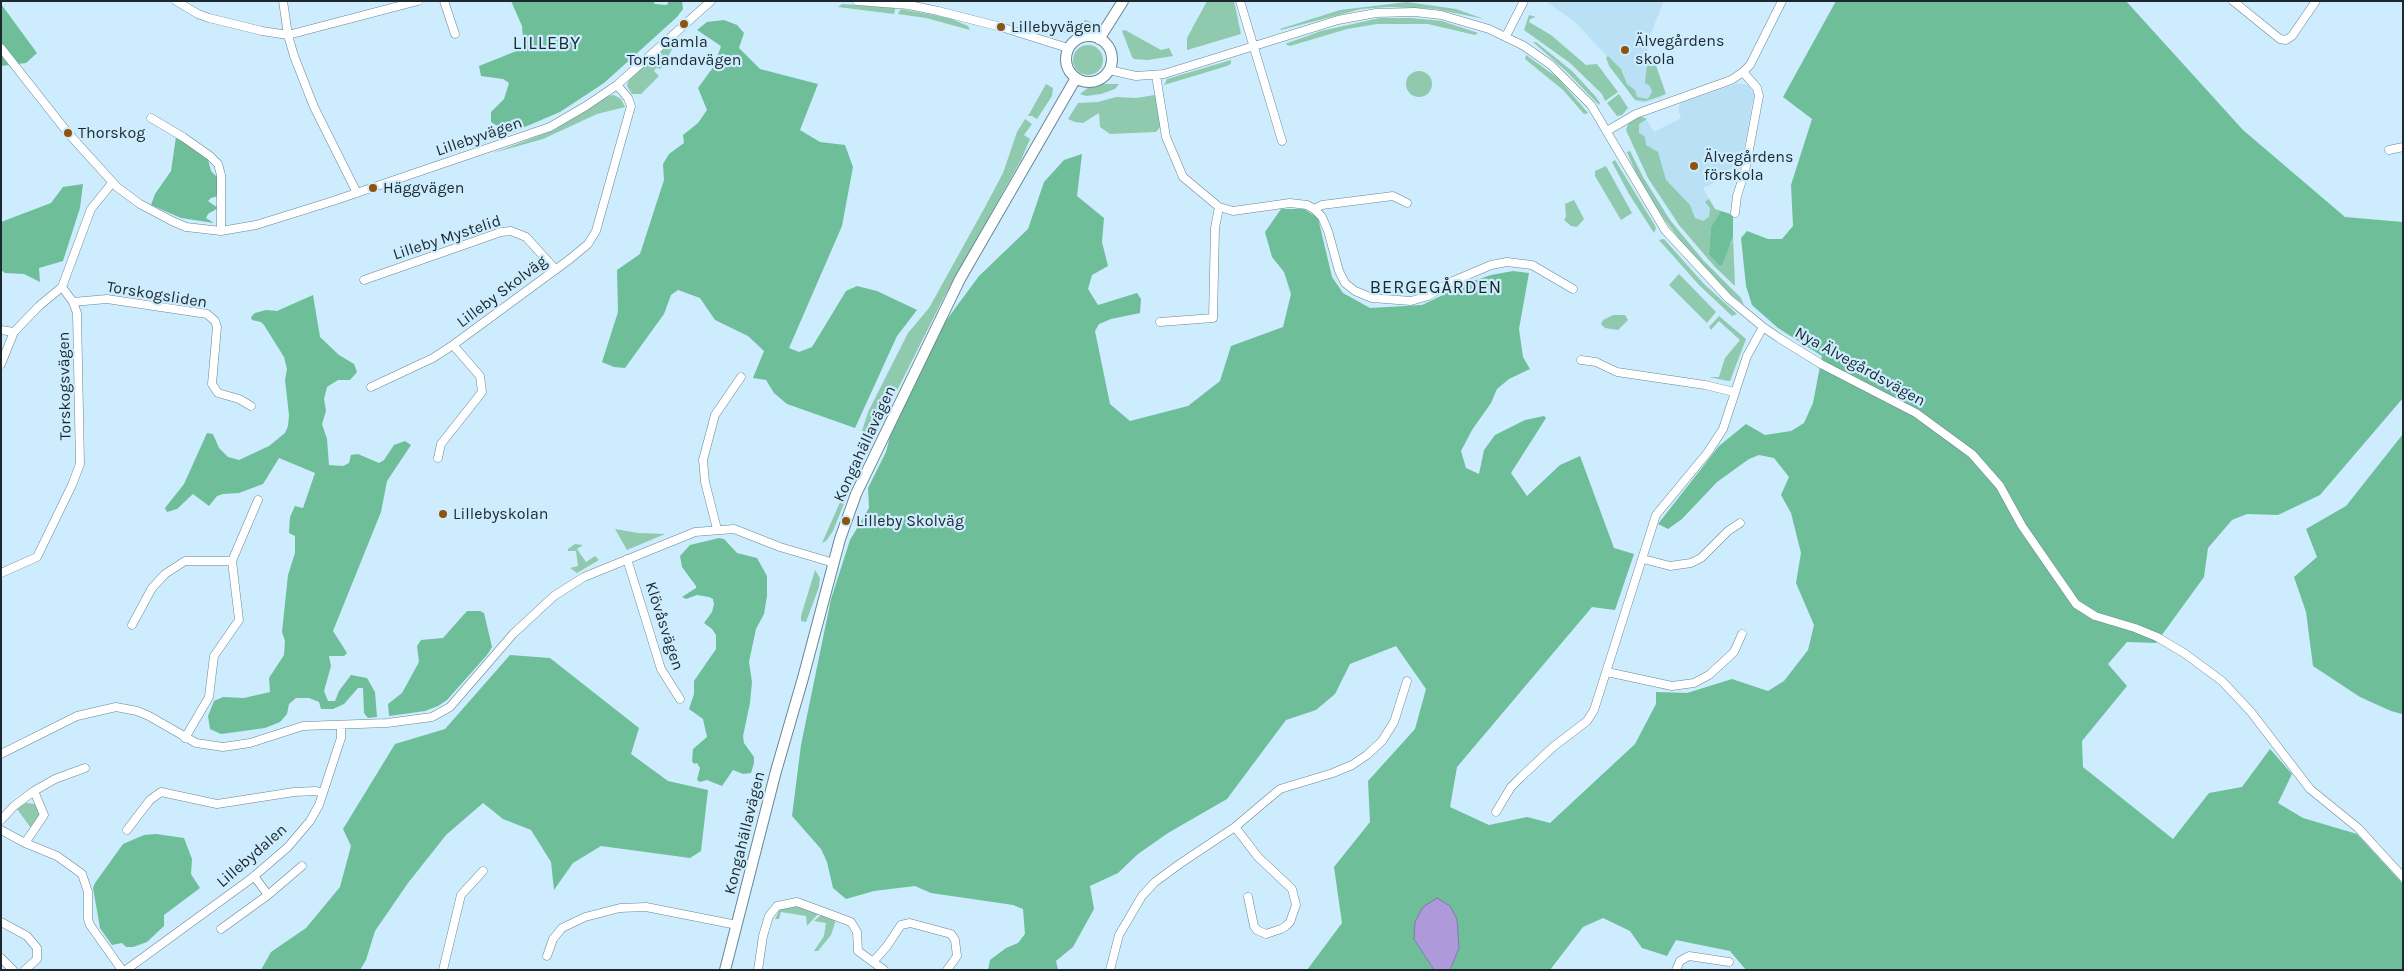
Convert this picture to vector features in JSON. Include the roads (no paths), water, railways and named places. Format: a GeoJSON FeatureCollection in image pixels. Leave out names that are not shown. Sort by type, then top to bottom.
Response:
{"type":"FeatureCollection","features":[{"type":"Feature","properties":{"kind":"street"},"geometry":{"type":"LineString","coordinates":[[176,1],[198,14],[262,31],[288,35],[418,1]]}},
{"type":"Feature","properties":{"kind":"street"},"geometry":{"type":"LineString","coordinates":[[283,1],[288,35],[314,107],[357,193]]}},
{"type":"Feature","properties":{"kind":"street"},"geometry":{"type":"LineString","coordinates":[[444,1],[454,34]]}},
{"type":"Feature","properties":{"kind":"street"},"geometry":{"type":"LineString","coordinates":[[857,1],[921,4],[1068,48]]}},
{"type":"Feature","properties":{"kind":"street"},"geometry":{"type":"LineString","coordinates":[[1099,39],[1123,1]]}},
{"type":"Feature","properties":{"kind":"street"},"geometry":{"type":"LineString","coordinates":[[1240,1],[1282,141]]}},
{"type":"Feature","properties":{"kind":"street"},"geometry":{"type":"LineString","coordinates":[[1506,36],[1524,1]]}},
{"type":"Feature","properties":{"kind":"street"},"geometry":{"type":"LineString","coordinates":[[1607,131],[1636,114],[1731,80],[1743,72],[1750,65],[1782,1]]}},
{"type":"Feature","properties":{"kind":"street"},"geometry":{"type":"LineString","coordinates":[[2233,1],[2280,40],[2286,40],[2292,36],[2316,1]]}},
{"type":"Feature","properties":{"kind":"street","name":"Lillebyvägen"},"geometry":{"type":"LineString","coordinates":[[1,48],[68,133],[112,182],[140,204],[172,221],[186,227],[221,231],[256,225],[357,193],[550,127],[586,106],[617,84],[706,2]]}},
{"type":"Feature","properties":{"kind":"street","name":"Nya Älvegårdsvägen"},"geometry":{"type":"LineString","coordinates":[[1109,70],[1136,76],[1156,75],[1338,20],[1395,12],[1441,15],[1473,23],[1506,36],[1541,57],[1566,78],[1591,105],[1634,181],[1665,230],[1728,298],[1763,327],[1821,364],[1916,412],[1972,454],[2000,486],[2022,526],[2076,604],[2095,616],[2157,637],[2184,653],[2222,681],[2251,712],[2310,789],[2358,828],[2403,877]]}},
{"type":"Feature","properties":{"kind":"street"},"geometry":{"type":"LineString","coordinates":[[1082,37],[1099,39],[1106,44],[1111,52],[1112,62],[1109,70],[1096,81],[1086,82],[1076,78],[1066,64],[1068,48],[1082,37]]}},
{"type":"Feature","properties":{"kind":"street"},"geometry":{"type":"LineString","coordinates":[[1736,213],[1737,196],[1745,171],[1759,96],[1753,81],[1743,72]]}},
{"type":"Feature","properties":{"kind":"street"},"geometry":{"type":"LineString","coordinates":[[1156,75],[1166,137],[1183,177],[1219,207],[1233,211],[1290,203],[1307,205],[1314,209],[1322,216],[1339,271],[1345,283],[1355,291],[1372,298],[1411,301],[1428,296],[1451,282],[1491,265],[1507,262],[1532,265],[1573,288]]}},
{"type":"Feature","properties":{"kind":"street","name":"Kongahällavägen"},"geometry":{"type":"LineString","coordinates":[[725,970],[776,771],[834,563],[856,494],[965,271],[1076,78]]}},
{"type":"Feature","properties":{"kind":"street","name":"Lilleby Skolväg"},"geometry":{"type":"LineString","coordinates":[[438,458],[441,444],[482,392],[480,376],[453,345],[588,244],[596,231],[631,106],[628,98],[617,84]]}},
{"type":"Feature","properties":{"kind":"street"},"geometry":{"type":"LineString","coordinates":[[151,118],[203,151],[218,164],[221,174],[221,231]]}},
{"type":"Feature","properties":{"kind":"street"},"geometry":{"type":"LineString","coordinates":[[2389,150],[2403,147]]}},
{"type":"Feature","properties":{"kind":"street"},"geometry":{"type":"LineString","coordinates":[[1,364],[14,332],[39,306],[62,287],[91,209],[112,182]]}},
{"type":"Feature","properties":{"kind":"street"},"geometry":{"type":"LineString","coordinates":[[1314,209],[1322,205],[1393,196],[1407,203]]}},
{"type":"Feature","properties":{"kind":"street"},"geometry":{"type":"LineString","coordinates":[[1160,322],[1214,318],[1215,228],[1219,207]]}},
{"type":"Feature","properties":{"kind":"street","name":"Lilleby Mystelid"},"geometry":{"type":"LineString","coordinates":[[364,280],[501,232],[511,231],[526,237],[555,269]]}},
{"type":"Feature","properties":{"kind":"street","name":"Torskogsvägen"},"geometry":{"type":"LineString","coordinates":[[1,573],[37,556],[72,485],[80,464],[77,313],[73,302],[62,287]]}},
{"type":"Feature","properties":{"kind":"street","name":"Torskogsliden"},"geometry":{"type":"LineString","coordinates":[[73,302],[107,299],[207,314],[215,320],[217,327],[212,384],[218,393],[239,399],[251,406]]}},
{"type":"Feature","properties":{"kind":"street"},"geometry":{"type":"LineString","coordinates":[[1496,812],[1511,787],[1553,747],[1587,722],[1594,710],[1656,515],[1724,430],[1734,392],[1747,356],[1763,327]]}},
{"type":"Feature","properties":{"kind":"street"},"geometry":{"type":"LineString","coordinates":[[1,330],[14,332]]}},
{"type":"Feature","properties":{"kind":"street"},"geometry":{"type":"LineString","coordinates":[[371,387],[395,374],[433,358],[453,345]]}},
{"type":"Feature","properties":{"kind":"street"},"geometry":{"type":"LineString","coordinates":[[1581,360],[1596,362],[1617,372],[1705,385],[1734,392]]}},
{"type":"Feature","properties":{"kind":"street"},"geometry":{"type":"LineString","coordinates":[[717,528],[705,482],[703,460],[715,415],[742,377]]}},
{"type":"Feature","properties":{"kind":"street"},"geometry":{"type":"LineString","coordinates":[[186,738],[209,697],[214,656],[239,620],[232,561],[258,500]]}},
{"type":"Feature","properties":{"kind":"street"},"geometry":{"type":"LineString","coordinates":[[1643,559],[1670,566],[1690,563],[1701,558],[1728,531],[1740,523]]}},
{"type":"Feature","properties":{"kind":"street"},"geometry":{"type":"LineString","coordinates":[[1,754],[43,731],[77,716],[116,707],[137,711],[149,716],[186,738],[205,746],[239,746],[303,726],[415,720],[441,713],[450,707],[512,634],[548,602],[584,577],[695,532],[717,528],[734,529],[780,547],[834,563]]}},
{"type":"Feature","properties":{"kind":"street","name":"Klövåsvägen"},"geometry":{"type":"LineString","coordinates":[[627,559],[661,669],[680,699]]}},
{"type":"Feature","properties":{"kind":"street"},"geometry":{"type":"LineString","coordinates":[[132,625],[152,588],[165,574],[185,562],[232,561]]}},
{"type":"Feature","properties":{"kind":"street"},"geometry":{"type":"LineString","coordinates":[[1607,672],[1672,686],[1694,683],[1709,676],[1734,652],[1742,634]]}},
{"type":"Feature","properties":{"kind":"street"},"geometry":{"type":"LineString","coordinates":[[1110,970],[1119,936],[1142,896],[1166,873],[1236,827],[1280,789],[1352,766],[1367,755],[1382,741],[1394,722],[1406,681]]}},
{"type":"Feature","properties":{"kind":"street","name":"Lillebydalen"},"geometry":{"type":"LineString","coordinates":[[126,970],[254,876],[288,847],[319,805],[341,738],[341,725]]}},
{"type":"Feature","properties":{"kind":"street"},"geometry":{"type":"LineString","coordinates":[[1,820],[14,806],[34,791],[55,779],[85,768]]}},
{"type":"Feature","properties":{"kind":"street"},"geometry":{"type":"LineString","coordinates":[[25,843],[44,815],[34,791]]}},
{"type":"Feature","properties":{"kind":"street"},"geometry":{"type":"LineString","coordinates":[[127,830],[150,800],[161,792],[216,804],[294,792],[316,791],[323,793]]}},
{"type":"Feature","properties":{"kind":"street"},"geometry":{"type":"LineString","coordinates":[[1236,827],[1258,857],[1292,889],[1296,905],[1290,922],[1281,929],[1266,934],[1257,930],[1254,926],[1248,897]]}},
{"type":"Feature","properties":{"kind":"street"},"geometry":{"type":"LineString","coordinates":[[1,830],[25,843],[57,856],[82,874],[88,892],[90,925],[122,970]]}},
{"type":"Feature","properties":{"kind":"street"},"geometry":{"type":"LineString","coordinates":[[220,929],[268,895],[302,866]]}},
{"type":"Feature","properties":{"kind":"street"},"geometry":{"type":"LineString","coordinates":[[443,970],[461,895],[482,871]]}},
{"type":"Feature","properties":{"kind":"street"},"geometry":{"type":"LineString","coordinates":[[254,876],[268,895]]}},
{"type":"Feature","properties":{"kind":"street"},"geometry":{"type":"LineString","coordinates":[[758,970],[763,936],[769,916],[777,906],[787,902],[797,902],[851,922],[856,928],[858,951],[884,970]]}},
{"type":"Feature","properties":{"kind":"street"},"geometry":{"type":"LineString","coordinates":[[547,956],[554,939],[562,928],[585,917],[620,908],[646,908],[737,925]]}},
{"type":"Feature","properties":{"kind":"street"},"geometry":{"type":"LineString","coordinates":[[1,922],[27,936],[37,948],[37,960],[25,970]]}},
{"type":"Feature","properties":{"kind":"street"},"geometry":{"type":"LineString","coordinates":[[873,962],[888,946],[901,925],[910,923],[951,934],[956,940],[957,956],[947,970]]}},
{"type":"Feature","properties":{"kind":"street"},"geometry":{"type":"LineString","coordinates":[[1676,970],[1680,961],[1689,956],[1728,962]]}},
{"type":"Feature","properties":{"kind":"street"},"geometry":{"type":"LineString","coordinates":[[1,958],[13,970]]}},
{"type":"Feature","properties":{"kind":"place","name":"Gamla Torslandavägen"},"geometry":{"type":"Point","coordinates":[684,24]}},
{"type":"Feature","properties":{"kind":"place","name":"Lillebyvägen"},"geometry":{"type":"Point","coordinates":[1001,27]}},
{"type":"Feature","properties":{"kind":"place","name":"Älvegårdens skola"},"geometry":{"type":"Point","coordinates":[1625,50]}},
{"type":"Feature","properties":{"kind":"place","name":"Thorskog"},"geometry":{"type":"Point","coordinates":[68,133]}},
{"type":"Feature","properties":{"kind":"place","name":"Älvegårdens förskola"},"geometry":{"type":"Point","coordinates":[1694,166]}},
{"type":"Feature","properties":{"kind":"place","name":"Häggvägen"},"geometry":{"type":"Point","coordinates":[373,188]}},
{"type":"Feature","properties":{"kind":"place","name":"Lillebyskolan"},"geometry":{"type":"Point","coordinates":[443,514]}},
{"type":"Feature","properties":{"kind":"place","name":"Lilleby Skolväg"},"geometry":{"type":"Point","coordinates":[846,521]}},
{"type":"Feature","properties":{"kind":"district","name":"LILLEBY"},"geometry":{"type":"Point","coordinates":[547,44]}},
{"type":"Feature","properties":{"kind":"district","name":"BERGEGÅRDEN"},"geometry":{"type":"Point","coordinates":[1436,288]}}]}
